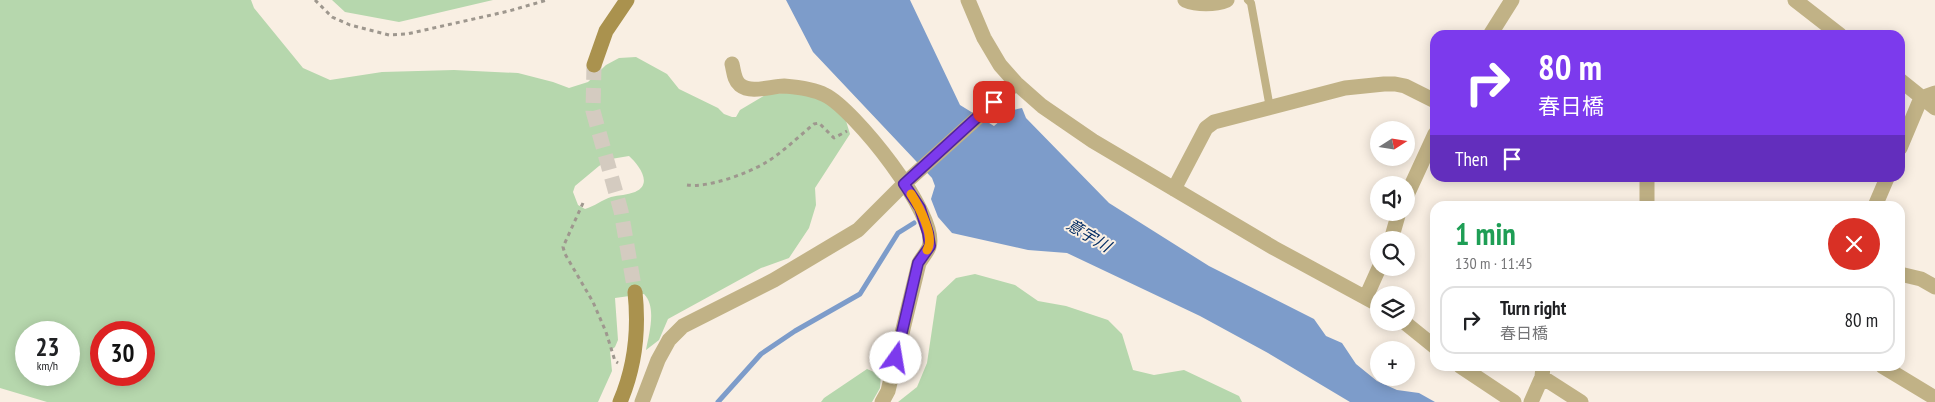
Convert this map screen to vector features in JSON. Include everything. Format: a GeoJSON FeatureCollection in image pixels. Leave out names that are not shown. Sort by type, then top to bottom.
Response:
{"type":"FeatureCollection","features":[{"type":"Feature","properties":{"kind":"street"},"geometry":{"type":"LineString","coordinates":[[594,65],[606,31],[627,0]]}},
{"type":"Feature","properties":{"kind":"street"},"geometry":{"type":"LineString","coordinates":[[968,0],[984,38],[1012,86],[1093,141],[1274,248],[1370,300]]}},
{"type":"Feature","properties":{"kind":"street"},"geometry":{"type":"LineString","coordinates":[[1185,0],[1194,4],[1227,0]]}},
{"type":"Feature","properties":{"kind":"street"},"geometry":{"type":"LineString","coordinates":[[1493,30],[1512,0]]}},
{"type":"Feature","properties":{"kind":"street"},"geometry":{"type":"LineString","coordinates":[[1795,0],[1834,30]]}},
{"type":"Feature","properties":{"kind":"street"},"geometry":{"type":"LineString","coordinates":[[732,64],[735,80],[744,88],[757,89],[785,86],[824,94],[842,105],[907,181],[920,208],[930,246],[918,263],[888,391],[882,402]]}},
{"type":"Feature","properties":{"kind":"street"},"geometry":{"type":"LineString","coordinates":[[1905,83],[1928,96],[1935,108]]}},
{"type":"Feature","properties":{"kind":"street"},"geometry":{"type":"LineString","coordinates":[[1174,189],[1206,128],[1214,122],[1345,88],[1389,84],[1405,86],[1430,98]]}},
{"type":"Feature","properties":{"kind":"street"},"geometry":{"type":"LineString","coordinates":[[642,402],[658,360],[670,340],[684,326],[774,280],[858,230],[907,181],[1012,86]]}},
{"type":"Feature","properties":{"kind":"street"},"geometry":{"type":"LineString","coordinates":[[1905,139],[1928,96]]}},
{"type":"Feature","properties":{"kind":"street"},"geometry":{"type":"LineString","coordinates":[[1415,184],[1428,165]]}},
{"type":"Feature","properties":{"kind":"street"},"geometry":{"type":"LineString","coordinates":[[1646,201],[1647,182]]}},
{"type":"Feature","properties":{"kind":"street"},"geometry":{"type":"LineString","coordinates":[[1877,201],[1885,182]]}},
{"type":"Feature","properties":{"kind":"street"},"geometry":{"type":"LineString","coordinates":[[1905,275],[1922,278],[1935,287]]}},
{"type":"Feature","properties":{"kind":"street"},"geometry":{"type":"LineString","coordinates":[[620,402],[631,369],[636,330],[635,292]]}},
{"type":"Feature","properties":{"kind":"street"},"geometry":{"type":"LineString","coordinates":[[1415,331],[1430,343]]}},
{"type":"Feature","properties":{"kind":"street"},"geometry":{"type":"LineString","coordinates":[[1468,371],[1514,402]]}},
{"type":"Feature","properties":{"kind":"street"},"geometry":{"type":"LineString","coordinates":[[1890,371],[1935,398]]}},
{"type":"Feature","properties":{"kind":"street"},"geometry":{"type":"LineString","coordinates":[[1531,402],[1543,372],[1581,402]]}},
{"type":"Feature","properties":{"kind":"lane"},"geometry":{"type":"LineString","coordinates":[[1248,0],[1251,3],[1270,108]]}},
{"type":"Feature","properties":{"kind":"path"},"geometry":{"type":"LineString","coordinates":[[315,0],[332,17],[363,29],[389,35],[407,34],[509,11],[547,0]]}},
{"type":"Feature","properties":{"kind":"path"},"geometry":{"type":"LineString","coordinates":[[687,185],[698,186],[722,181],[765,163],[814,124],[819,123],[834,138],[846,132],[865,130]]}},
{"type":"Feature","properties":{"kind":"path"},"geometry":{"type":"LineString","coordinates":[[582,203],[563,247],[565,254],[593,302],[606,332],[615,362],[631,369]]}},
{"type":"Feature","properties":{"kind":"green space"},"geometry":{"type":"Polygon","coordinates":[[[0,0],[251,0],[254,8],[303,68],[330,80],[382,72],[454,70],[518,73],[569,88],[588,82],[606,65],[619,58],[636,57],[667,74],[679,89],[732,117],[736,117],[740,110],[767,94],[805,92],[843,111],[850,134],[815,188],[816,205],[809,228],[789,258],[761,268],[668,319],[659,340],[646,350],[651,321],[648,299],[644,294],[615,298],[618,340],[615,347],[610,351],[612,371],[598,402],[47,402],[0,388],[0,0]],[[629,156],[611,159],[599,166],[575,186],[573,192],[578,205],[585,209],[611,197],[632,193],[641,188],[644,179],[629,156]]]}},
{"type":"Feature","properties":{"kind":"green space"},"geometry":{"type":"Polygon","coordinates":[[[332,0],[493,0],[399,22],[345,12],[332,0]]]}},
{"type":"Feature","properties":{"kind":"green space"},"geometry":{"type":"Polygon","coordinates":[[[975,274],[1015,285],[1038,301],[1066,306],[1108,320],[1122,334],[1133,370],[1154,375],[1184,370],[1239,396],[1242,402],[898,402],[917,387],[927,363],[937,296],[956,278],[975,274]]]}},
{"type":"Feature","properties":{"kind":"green space"},"geometry":{"type":"Polygon","coordinates":[[[867,369],[881,375],[880,388],[872,402],[821,402],[824,398],[867,369]]]}},
{"type":"Feature","properties":{"kind":"water","name":"意宇川"},"geometry":{"type":"Polygon","coordinates":[[[786,0],[910,0],[960,105],[994,126],[1013,110],[1022,108],[1026,118],[1109,203],[1209,266],[1314,319],[1326,336],[1342,343],[1356,364],[1370,375],[1370,386],[1388,386],[1397,390],[1419,393],[1435,402],[1350,402],[1268,353],[1200,316],[1067,253],[1028,250],[952,233],[938,217],[931,199],[935,186],[932,178],[813,52],[786,0]]]}},
{"type":"Feature","properties":{"kind":"waterway"},"geometry":{"type":"LineString","coordinates":[[718,402],[761,354],[795,331],[860,294],[898,233],[914,223]]}},
{"type":"Feature","properties":{"kind":"tunnel"},"geometry":{"type":"LineString","coordinates":[[594,65],[593,111],[621,211],[635,292]]}},
{"type":"Feature","properties":{"kind":"slow traffic"},"geometry":{"type":"LineString","coordinates":[[911,194],[920,208],[928,233],[930,246],[927,250]]}},
{"type":"Feature","properties":{"kind":"route"},"geometry":{"type":"LineString","coordinates":[[896,358],[918,263],[930,246],[920,208],[904,184],[994,102]]}}]}
